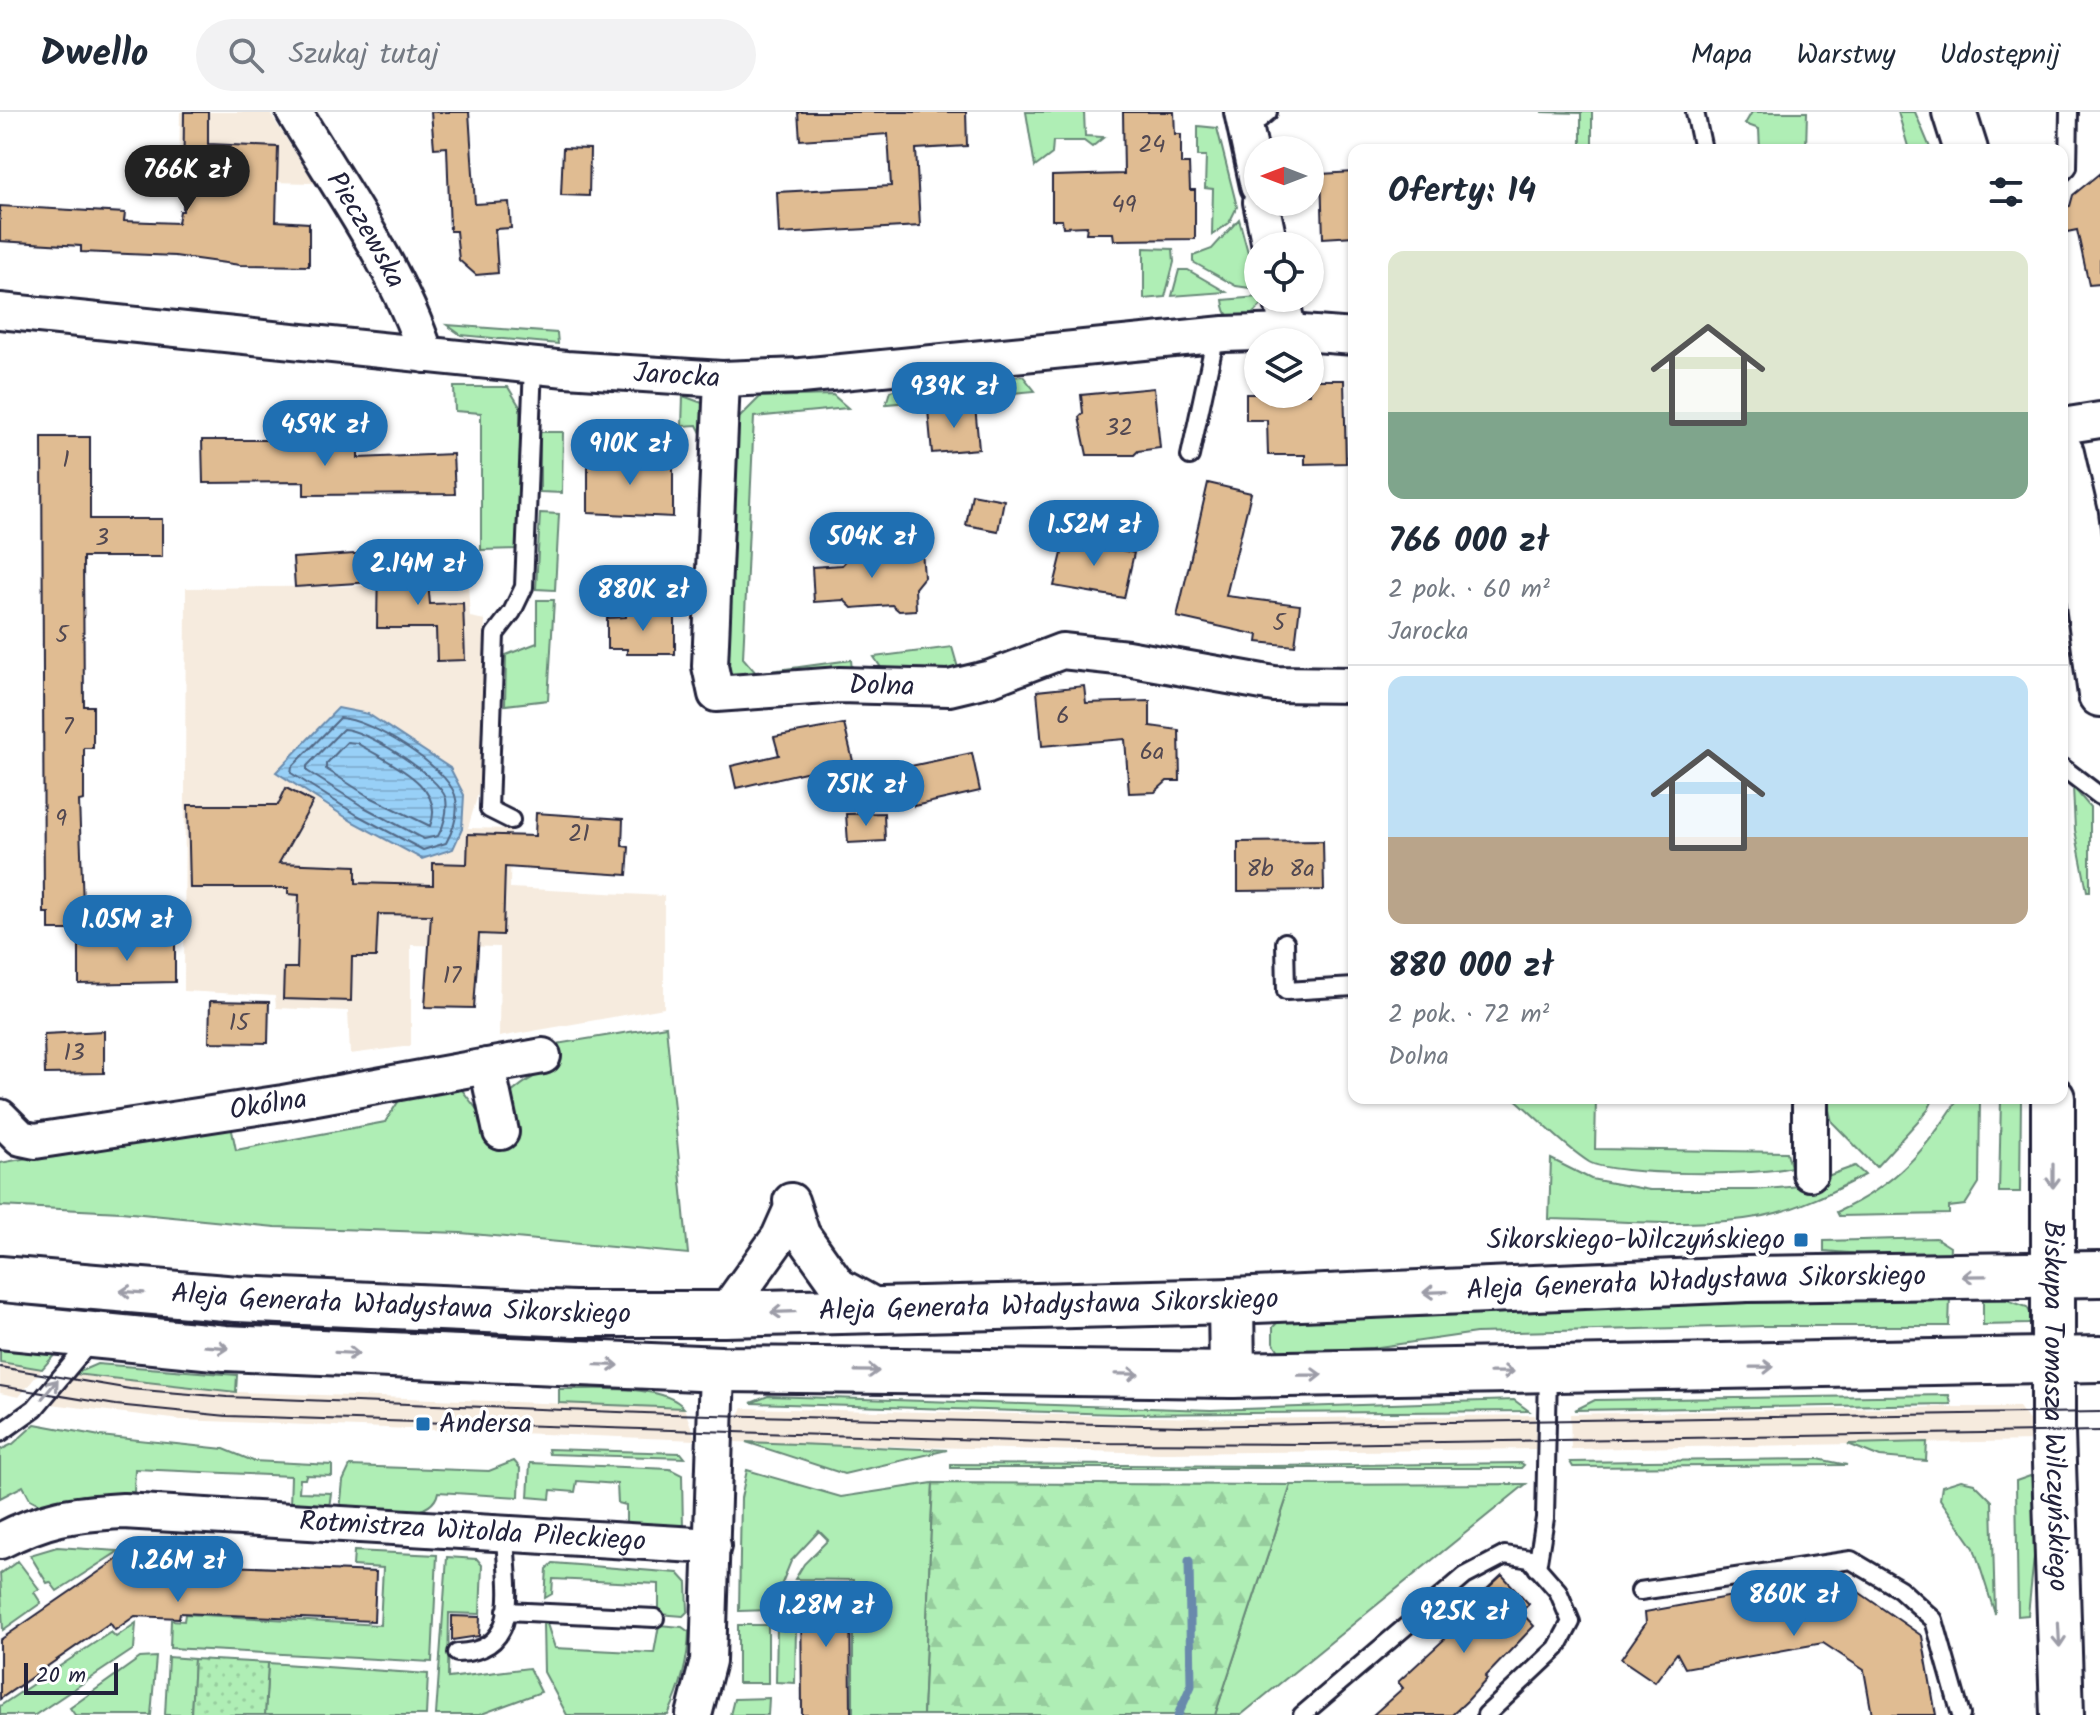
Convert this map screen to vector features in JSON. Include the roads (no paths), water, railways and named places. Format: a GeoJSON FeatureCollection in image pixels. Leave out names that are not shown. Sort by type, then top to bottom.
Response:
{"type":"FeatureCollection","features":[{"type":"Feature","properties":{"kind":"main road","name":"Aleja Generała Władysława Sikorskiego"},"geometry":{"type":"LineString","coordinates":[[0,1279],[268,1300],[574,1314],[724,1314],[1231,1301],[1747,1279],[2100,1274]]}},
{"type":"Feature","properties":{"kind":"main road"},"geometry":{"type":"LineString","coordinates":[[1231,1301],[1232,1375]]}},
{"type":"Feature","properties":{"kind":"main road","name":"Aleja Generała Władysława Sikorskiego"},"geometry":{"type":"LineString","coordinates":[[0,1326],[225,1348],[717,1369],[1232,1375],[2100,1359]]}},
{"type":"Feature","properties":{"kind":"street","name":"Pieczewska"},"geometry":{"type":"LineString","coordinates":[[294,112],[380,258],[419,332],[426,355]]}},
{"type":"Feature","properties":{"kind":"street"},"geometry":{"type":"LineString","coordinates":[[1954,112],[1964,144]]}},
{"type":"Feature","properties":{"kind":"street","name":"Jarocka"},"geometry":{"type":"LineString","coordinates":[[0,311],[533,366],[722,379],[801,376],[1244,334]]}},
{"type":"Feature","properties":{"kind":"street","name":"Jarocka"},"geometry":{"type":"LineString","coordinates":[[1324,335],[1348,337]]}},
{"type":"Feature","properties":{"kind":"street","name":"Dolna"},"geometry":{"type":"LineString","coordinates":[[722,379],[710,666],[716,694],[840,685],[949,688],[991,678],[1062,651],[1127,658],[1274,684],[1348,685]]}},
{"type":"Feature","properties":{"kind":"street"},"geometry":{"type":"LineString","coordinates":[[2068,425],[2100,420]]}},
{"type":"Feature","properties":{"kind":"street"},"geometry":{"type":"LineString","coordinates":[[2068,475],[2091,559],[2100,695]]}},
{"type":"Feature","properties":{"kind":"street","name":"Okólna"},"geometry":{"type":"LineString","coordinates":[[0,1117],[21,1138],[35,1141],[283,1103],[543,1056]]}},
{"type":"Feature","properties":{"kind":"street"},"geometry":{"type":"LineString","coordinates":[[487,1066],[501,1132]]}},
{"type":"Feature","properties":{"kind":"street"},"geometry":{"type":"LineString","coordinates":[[1810,1104],[1810,1173]]}},
{"type":"Feature","properties":{"kind":"street","name":"Biskupa Tomasza Wilczyńskiego"},"geometry":{"type":"LineString","coordinates":[[2053,1104],[2052,1361],[2062,1715]]}},
{"type":"Feature","properties":{"kind":"street"},"geometry":{"type":"LineString","coordinates":[[724,1314],[779,1237],[791,1206],[802,1234],[839,1286],[879,1308]]}},
{"type":"Feature","properties":{"kind":"street"},"geometry":{"type":"LineString","coordinates":[[694,1715],[708,1661],[717,1369]]}},
{"type":"Feature","properties":{"kind":"street","name":"Rotmistrza Witolda Pileckiego"},"geometry":{"type":"LineString","coordinates":[[0,1541],[38,1521],[65,1515],[123,1511],[713,1546]]}},
{"type":"Feature","properties":{"kind":"lane"},"geometry":{"type":"LineString","coordinates":[[1695,112],[1702,144]]}},
{"type":"Feature","properties":{"kind":"lane"},"geometry":{"type":"LineString","coordinates":[[2068,167],[2069,112]]}},
{"type":"Feature","properties":{"kind":"lane"},"geometry":{"type":"LineString","coordinates":[[1190,456],[1216,335]]}},
{"type":"Feature","properties":{"kind":"lane"},"geometry":{"type":"LineString","coordinates":[[511,820],[489,809],[495,634],[512,612],[524,587],[533,366]]}},
{"type":"Feature","properties":{"kind":"lane"},"geometry":{"type":"LineString","coordinates":[[2068,772],[2100,796]]}},
{"type":"Feature","properties":{"kind":"lane"},"geometry":{"type":"LineString","coordinates":[[1285,942],[1286,991],[1348,987]]}},
{"type":"Feature","properties":{"kind":"lane"},"geometry":{"type":"LineString","coordinates":[[0,1433],[35,1408],[94,1337]]}},
{"type":"Feature","properties":{"kind":"lane"},"geometry":{"type":"LineString","coordinates":[[1537,1568],[1545,1518],[1548,1371]]}},
{"type":"Feature","properties":{"kind":"lane"},"geometry":{"type":"LineString","coordinates":[[457,1653],[480,1653],[493,1645],[504,1628],[505,1533]]}},
{"type":"Feature","properties":{"kind":"lane"},"geometry":{"type":"LineString","coordinates":[[1302,1715],[1465,1576],[1505,1555],[1530,1559],[1558,1591],[1571,1622],[1557,1648],[1486,1715]]}},
{"type":"Feature","properties":{"kind":"lane"},"geometry":{"type":"LineString","coordinates":[[1640,1591],[1851,1560],[1900,1589],[1934,1620],[1961,1715]]}},
{"type":"Feature","properties":{"kind":"lane"},"geometry":{"type":"LineString","coordinates":[[506,1611],[655,1618]]}},
{"type":"Feature","properties":{"kind":"water"},"geometry":{"type":"Polygon","coordinates":[[[338,708],[368,714],[450,768],[464,795],[462,829],[453,849],[422,859],[353,822],[276,772],[338,708]]]}},
{"type":"Feature","properties":{"kind":"waterway"},"geometry":{"type":"LineString","coordinates":[[1178,1715],[1191,1686],[1189,1561]]}},
{"type":"Feature","properties":{"kind":"tram line"},"geometry":{"type":"LineString","coordinates":[[0,1367],[130,1389],[227,1397],[671,1414],[1184,1426],[2100,1412]]}},
{"type":"Feature","properties":{"kind":"tram line"},"geometry":{"type":"LineString","coordinates":[[0,1386],[116,1405],[227,1416],[1080,1443],[1318,1444],[2100,1431]]}},
{"type":"Feature","properties":{"kind":"place","name":"Sikorskiego-Wilczyńskiego"},"geometry":{"type":"Point","coordinates":[1801,1240]}},
{"type":"Feature","properties":{"kind":"place","name":"Andersa"},"geometry":{"type":"Point","coordinates":[423,1424]}}]}
